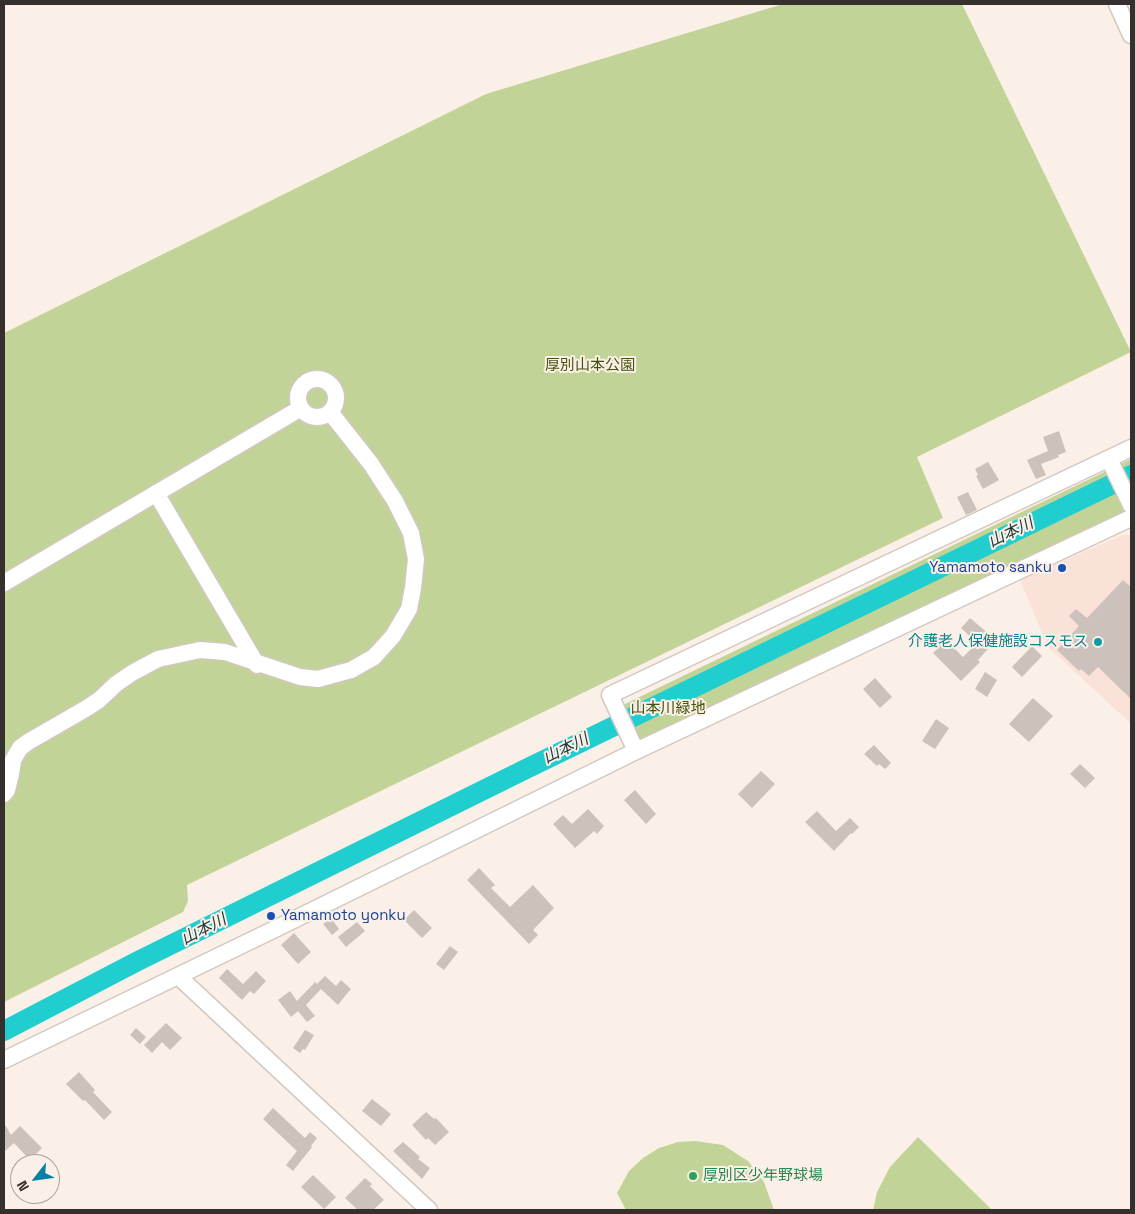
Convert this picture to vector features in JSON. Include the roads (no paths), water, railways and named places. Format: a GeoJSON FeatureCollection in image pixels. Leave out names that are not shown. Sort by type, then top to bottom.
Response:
{"type":"FeatureCollection","features":[{"type":"Feature","properties":{"kind":"street"},"geometry":{"type":"LineString","coordinates":[[1117,4],[1131,35]]}},
{"type":"Feature","properties":{"kind":"street"},"geometry":{"type":"LineString","coordinates":[[318,380],[329,384],[334,393],[335,403],[330,412],[321,417],[315,417],[304,413],[301,408],[298,399],[300,389],[307,382],[318,380]]}},
{"type":"Feature","properties":{"kind":"street"},"geometry":{"type":"LineString","coordinates":[[4,583],[301,408]]}},
{"type":"Feature","properties":{"kind":"street"},"geometry":{"type":"LineString","coordinates":[[4,794],[9,782],[13,760],[19,749],[99,700],[116,684],[158,658],[200,650],[225,652],[258,667],[300,677],[318,679],[351,670],[374,657],[393,636],[409,610],[416,559],[411,532],[395,501],[371,464],[330,412]]}},
{"type":"Feature","properties":{"kind":"street"},"geometry":{"type":"LineString","coordinates":[[636,751],[612,700],[1110,463],[1131,448]]}},
{"type":"Feature","properties":{"kind":"street"},"geometry":{"type":"LineString","coordinates":[[1110,463],[1127,498]]}},
{"type":"Feature","properties":{"kind":"street"},"geometry":{"type":"LineString","coordinates":[[156,493],[258,667]]}},
{"type":"Feature","properties":{"kind":"street"},"geometry":{"type":"LineString","coordinates":[[4,1060],[636,751],[1131,518]]}},
{"type":"Feature","properties":{"kind":"street"},"geometry":{"type":"LineString","coordinates":[[178,976],[429,1210]]}},
{"type":"Feature","properties":{"kind":"waterway","name":"山本川"},"geometry":{"type":"LineString","coordinates":[[4,1031],[136,962],[530,767],[1131,475]]}},
{"type":"Feature","properties":{"kind":"place","name":"Yamamoto sanku"},"geometry":{"type":"Point","coordinates":[1062,568]}},
{"type":"Feature","properties":{"kind":"place","name":"介護老人保健施設コスモス"},"geometry":{"type":"Point","coordinates":[1098,642]}},
{"type":"Feature","properties":{"kind":"place","name":"Yamamoto yonku"},"geometry":{"type":"Point","coordinates":[271,916]}},
{"type":"Feature","properties":{"kind":"place","name":"厚別区少年野球場"},"geometry":{"type":"Point","coordinates":[693,1176]}},
{"type":"Feature","properties":{"kind":"park label","name":"厚別山本公園"},"geometry":{"type":"Point","coordinates":[590,366]}},
{"type":"Feature","properties":{"kind":"park label","name":"山本川緑地"},"geometry":{"type":"Point","coordinates":[668,709]}}]}
